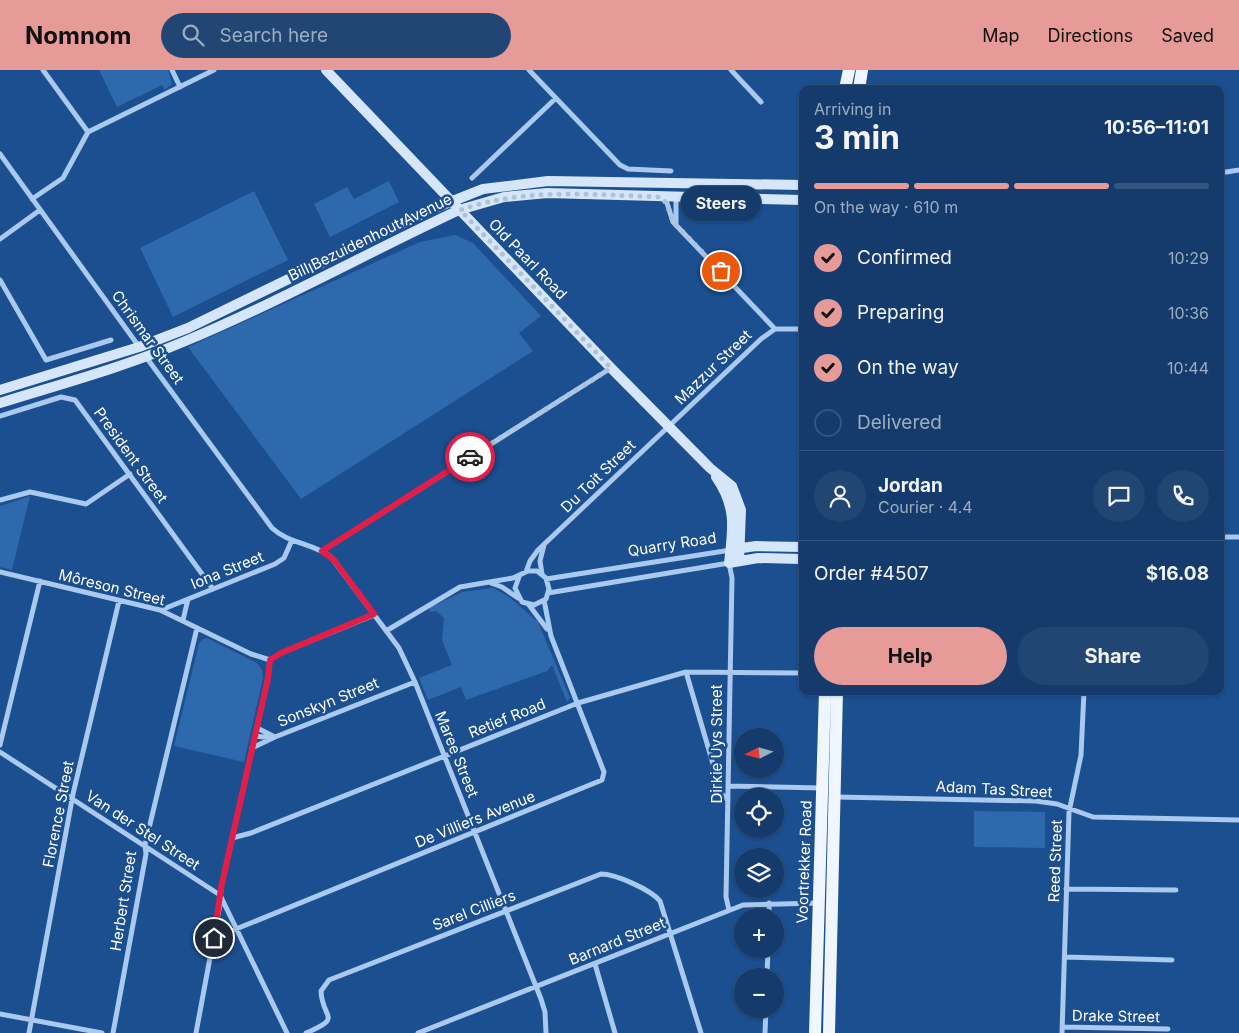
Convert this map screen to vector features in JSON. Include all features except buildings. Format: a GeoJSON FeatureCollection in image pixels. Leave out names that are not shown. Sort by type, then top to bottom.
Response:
{"type":"FeatureCollection","features":[{"type":"Feature","properties":{"kind":"main road","name":"Old Paarl Road"},"geometry":{"type":"LineString","coordinates":[[326,70],[611,368],[737,493]]}},
{"type":"Feature","properties":{"kind":"main road"},"geometry":{"type":"LineString","coordinates":[[860,85],[862,70]]}},
{"type":"Feature","properties":{"kind":"main road"},"geometry":{"type":"LineString","coordinates":[[846,85],[851,72]]}},
{"type":"Feature","properties":{"kind":"main road","name":"Bill Bezuidenhout Avenue"},"geometry":{"type":"LineString","coordinates":[[0,390],[139,347],[233,307],[451,201],[483,190],[530,182],[799,185]]}},
{"type":"Feature","properties":{"kind":"main road"},"geometry":{"type":"LineString","coordinates":[[639,184],[670,189],[676,198]]}},
{"type":"Feature","properties":{"kind":"main road","name":"Bill Bezuidenhout Avenue"},"geometry":{"type":"LineString","coordinates":[[0,403],[146,357],[257,309],[460,210],[504,197],[547,193],[799,200]]}},
{"type":"Feature","properties":{"kind":"main road","name":"Old Paarl Road"},"geometry":{"type":"LineString","coordinates":[[710,468],[730,502],[736,549]]}},
{"type":"Feature","properties":{"kind":"main road"},"geometry":{"type":"LineString","coordinates":[[732,528],[736,519],[734,501],[737,493]]}},
{"type":"Feature","properties":{"kind":"main road"},"geometry":{"type":"LineString","coordinates":[[734,562],[742,510],[737,493]]}},
{"type":"Feature","properties":{"kind":"main road","name":"Quarry Road"},"geometry":{"type":"LineString","coordinates":[[736,549],[799,547]]}},
{"type":"Feature","properties":{"kind":"main road","name":"Quarry Road"},"geometry":{"type":"LineString","coordinates":[[734,562],[758,558],[799,559]]}},
{"type":"Feature","properties":{"kind":"main road","name":"Voortrekker Road"},"geometry":{"type":"LineString","coordinates":[[825,695],[822,788],[828,1033]]}},
{"type":"Feature","properties":{"kind":"main road","name":"Voortrekker Road"},"geometry":{"type":"LineString","coordinates":[[815,1033],[825,903],[836,796],[838,695]]}},
{"type":"Feature","properties":{"kind":"main road"},"geometry":{"type":"LineString","coordinates":[[822,788],[830,782],[832,761],[836,751]]}},
{"type":"Feature","properties":{"kind":"street"},"geometry":{"type":"LineString","coordinates":[[43,70],[88,132]]}},
{"type":"Feature","properties":{"kind":"street"},"geometry":{"type":"LineString","coordinates":[[172,70],[180,87]]}},
{"type":"Feature","properties":{"kind":"street"},"geometry":{"type":"LineString","coordinates":[[32,198],[63,178],[88,132],[214,70]]}},
{"type":"Feature","properties":{"kind":"street"},"geometry":{"type":"LineString","coordinates":[[528,70],[622,167],[671,171]]}},
{"type":"Feature","properties":{"kind":"street"},"geometry":{"type":"LineString","coordinates":[[534,75],[539,70]]}},
{"type":"Feature","properties":{"kind":"street"},"geometry":{"type":"LineString","coordinates":[[732,70],[761,102]]}},
{"type":"Feature","properties":{"kind":"street"},"geometry":{"type":"LineString","coordinates":[[472,178],[556,98]]}},
{"type":"Feature","properties":{"kind":"street","name":"Chrismar Street"},"geometry":{"type":"LineString","coordinates":[[0,154],[146,357],[277,532]]}},
{"type":"Feature","properties":{"kind":"street"},"geometry":{"type":"LineString","coordinates":[[1224,172],[1239,170]]}},
{"type":"Feature","properties":{"kind":"street"},"geometry":{"type":"LineString","coordinates":[[661,197],[667,204],[670,218],[676,225],[775,329],[799,330]]}},
{"type":"Feature","properties":{"kind":"street"},"geometry":{"type":"LineString","coordinates":[[676,198],[676,225]]}},
{"type":"Feature","properties":{"kind":"street"},"geometry":{"type":"LineString","coordinates":[[0,238],[40,210]]}},
{"type":"Feature","properties":{"kind":"street"},"geometry":{"type":"LineString","coordinates":[[0,280],[44,358],[51,360],[111,340]]}},
{"type":"Feature","properties":{"kind":"street","name":"Mazzur Street"},"geometry":{"type":"LineString","coordinates":[[669,426],[769,331],[775,329]]}},
{"type":"Feature","properties":{"kind":"street"},"geometry":{"type":"LineString","coordinates":[[322,551],[611,368]]}},
{"type":"Feature","properties":{"kind":"street","name":"President Street"},"geometry":{"type":"LineString","coordinates":[[0,416],[60,397],[70,397],[75,400],[213,589]]}},
{"type":"Feature","properties":{"kind":"street","name":"Du Toit Street"},"geometry":{"type":"LineString","coordinates":[[526,572],[530,560],[544,545],[669,426]]}},
{"type":"Feature","properties":{"kind":"street"},"geometry":{"type":"LineString","coordinates":[[0,500],[28,492],[86,504],[130,474]]}},
{"type":"Feature","properties":{"kind":"street","name":"Maree Street"},"geometry":{"type":"LineString","coordinates":[[277,532],[292,540],[322,551],[334,560],[407,662],[536,986],[545,1012],[546,1033]]}},
{"type":"Feature","properties":{"kind":"street"},"geometry":{"type":"LineString","coordinates":[[1224,537],[1239,537]]}},
{"type":"Feature","properties":{"kind":"street","name":"Iona Street"},"geometry":{"type":"LineString","coordinates":[[160,610],[277,563],[287,553],[292,540]]}},
{"type":"Feature","properties":{"kind":"street"},"geometry":{"type":"LineString","coordinates":[[486,582],[502,587],[529,605],[537,604],[544,600],[548,593],[540,561],[544,545]]}},
{"type":"Feature","properties":{"kind":"street","name":"Quarry Road"},"geometry":{"type":"LineString","coordinates":[[546,579],[736,549]]}},
{"type":"Feature","properties":{"kind":"street","name":"Quarry Road"},"geometry":{"type":"LineString","coordinates":[[548,593],[734,562]]}},
{"type":"Feature","properties":{"kind":"street","name":"Dirkie Uys Street"},"geometry":{"type":"LineString","coordinates":[[729,910],[726,897],[729,671],[734,562]]}},
{"type":"Feature","properties":{"kind":"street","name":"Dirkie Uys Street"},"geometry":{"type":"LineString","coordinates":[[732,578],[734,562]]}},
{"type":"Feature","properties":{"kind":"street"},"geometry":{"type":"LineString","coordinates":[[386,631],[450,592],[464,586],[519,577],[526,572],[534,571],[542,574]]}},
{"type":"Feature","properties":{"kind":"street","name":"Môreson Street"},"geometry":{"type":"LineString","coordinates":[[0,572],[160,610],[251,654],[270,660]]}},
{"type":"Feature","properties":{"kind":"street"},"geometry":{"type":"LineString","coordinates":[[519,577],[515,587],[519,598]]}},
{"type":"Feature","properties":{"kind":"street"},"geometry":{"type":"LineString","coordinates":[[0,745],[40,581]]}},
{"type":"Feature","properties":{"kind":"street"},"geometry":{"type":"LineString","coordinates":[[183,620],[188,599]]}},
{"type":"Feature","properties":{"kind":"street","name":"De Villiers Avenue"},"geometry":{"type":"LineString","coordinates":[[214,938],[237,926],[602,780],[604,772],[551,636],[544,600]]}},
{"type":"Feature","properties":{"kind":"street","name":"Florence Street"},"geometry":{"type":"LineString","coordinates":[[29,1033],[73,799],[119,601]]}},
{"type":"Feature","properties":{"kind":"street","name":"De Villiers Avenue"},"geometry":{"type":"LineString","coordinates":[[529,605],[551,636]]}},
{"type":"Feature","properties":{"kind":"street"},"geometry":{"type":"LineString","coordinates":[[196,1033],[220,895],[268,678],[270,660],[281,653],[374,614]]}},
{"type":"Feature","properties":{"kind":"street","name":"Herbert Street"},"geometry":{"type":"LineString","coordinates":[[113,1033],[146,854],[145,845],[197,628]]}},
{"type":"Feature","properties":{"kind":"street"},"geometry":{"type":"LineString","coordinates":[[686,672],[721,790],[723,796],[728,800]]}},
{"type":"Feature","properties":{"kind":"street","name":"Retief Road"},"geometry":{"type":"LineString","coordinates":[[232,838],[251,833],[578,703],[686,672],[799,673]]}},
{"type":"Feature","properties":{"kind":"street","name":"Sonskyn Street"},"geometry":{"type":"LineString","coordinates":[[252,748],[275,737],[415,682]]}},
{"type":"Feature","properties":{"kind":"street","name":"Reed Street"},"geometry":{"type":"LineString","coordinates":[[1062,1030],[1070,809],[1081,755],[1084,695]]}},
{"type":"Feature","properties":{"kind":"street"},"geometry":{"type":"LineString","coordinates":[[257,728],[275,737]]}},
{"type":"Feature","properties":{"kind":"street"},"geometry":{"type":"LineString","coordinates":[[255,736],[275,737]]}},
{"type":"Feature","properties":{"kind":"street","name":"Van der Stel Street"},"geometry":{"type":"LineString","coordinates":[[0,752],[220,895],[237,926],[286,1033]]}},
{"type":"Feature","properties":{"kind":"street"},"geometry":{"type":"LineString","coordinates":[[728,786],[822,788]]}},
{"type":"Feature","properties":{"kind":"street","name":"Adam Tas Street"},"geometry":{"type":"LineString","coordinates":[[836,796],[1036,801],[1058,804],[1086,815],[1110,818],[1239,820]]}},
{"type":"Feature","properties":{"kind":"street","name":"Sarel Cilliers"},"geometry":{"type":"LineString","coordinates":[[306,1033],[326,1025],[328,1022],[328,1015],[321,991],[330,980],[598,875],[610,874],[652,893],[662,905],[700,1033]]}},
{"type":"Feature","properties":{"kind":"street"},"geometry":{"type":"LineString","coordinates":[[1066,888],[1176,890]]}},
{"type":"Feature","properties":{"kind":"street","name":"Barnard Street"},"geometry":{"type":"LineString","coordinates":[[418,1033],[595,964],[670,932],[749,903],[825,903]]}},
{"type":"Feature","properties":{"kind":"street"},"geometry":{"type":"LineString","coordinates":[[769,903],[769,908]]}},
{"type":"Feature","properties":{"kind":"street"},"geometry":{"type":"LineString","coordinates":[[1064,957],[1172,960]]}},
{"type":"Feature","properties":{"kind":"street"},"geometry":{"type":"LineString","coordinates":[[595,964],[615,1033]]}},
{"type":"Feature","properties":{"kind":"street"},"geometry":{"type":"LineString","coordinates":[[0,1014],[102,1033]]}},
{"type":"Feature","properties":{"kind":"street"},"geometry":{"type":"LineString","coordinates":[[766,1018],[766,1033]]}},
{"type":"Feature","properties":{"kind":"street","name":"Drake Street"},"geometry":{"type":"LineString","coordinates":[[1062,1030],[1168,1029]]}},
{"type":"Feature","properties":{"kind":"shaded area"},"geometry":{"type":"Polygon","coordinates":[[[99,70],[168,70],[172,84],[165,90],[162,85],[117,107],[99,70]]]}},
{"type":"Feature","properties":{"kind":"shaded area"},"geometry":{"type":"Polygon","coordinates":[[[389,181],[399,202],[330,237],[314,204],[347,187],[354,199],[389,181]]]}},
{"type":"Feature","properties":{"kind":"shaded area"},"geometry":{"type":"Polygon","coordinates":[[[254,191],[288,260],[173,317],[140,248],[254,191]]]}},
{"type":"Feature","properties":{"kind":"shaded area"},"geometry":{"type":"Polygon","coordinates":[[[455,235],[473,243],[541,316],[519,333],[533,351],[301,499],[188,347],[420,242],[455,235]]]}},
{"type":"Feature","properties":{"kind":"shaded area"},"geometry":{"type":"Polygon","coordinates":[[[30,496],[12,570],[0,567],[0,506],[30,496]]]}},
{"type":"Feature","properties":{"kind":"shaded area"},"geometry":{"type":"Polygon","coordinates":[[[493,588],[508,596],[538,622],[570,698],[567,702],[552,665],[547,671],[466,700],[461,687],[428,700],[419,678],[452,665],[442,640],[444,618],[436,611],[430,612],[429,608],[462,592],[493,588]]]}},
{"type":"Feature","properties":{"kind":"shaded area"},"geometry":{"type":"Polygon","coordinates":[[[207,638],[257,663],[262,670],[263,678],[244,762],[174,746],[199,643],[207,638]]]}},
{"type":"Feature","properties":{"kind":"shaded area"},"geometry":{"type":"Polygon","coordinates":[[[974,811],[1045,812],[1045,848],[974,847],[974,811]]]}},
{"type":"Feature","properties":{"kind":"way so far"},"geometry":{"type":"LineString","coordinates":[[470,457],[611,368],[460,210],[504,197],[547,193],[661,197],[667,204],[670,218],[673,222],[721,271]]}},
{"type":"Feature","properties":{"kind":"place","name":"Steers"},"geometry":{"type":"Point","coordinates":[721,271]}},
{"type":"Feature","properties":{"kind":"route"},"geometry":{"type":"LineString","coordinates":[[214,938],[221,888],[270,671],[270,660],[281,653],[374,614],[334,560],[322,551],[470,457]]}}]}
